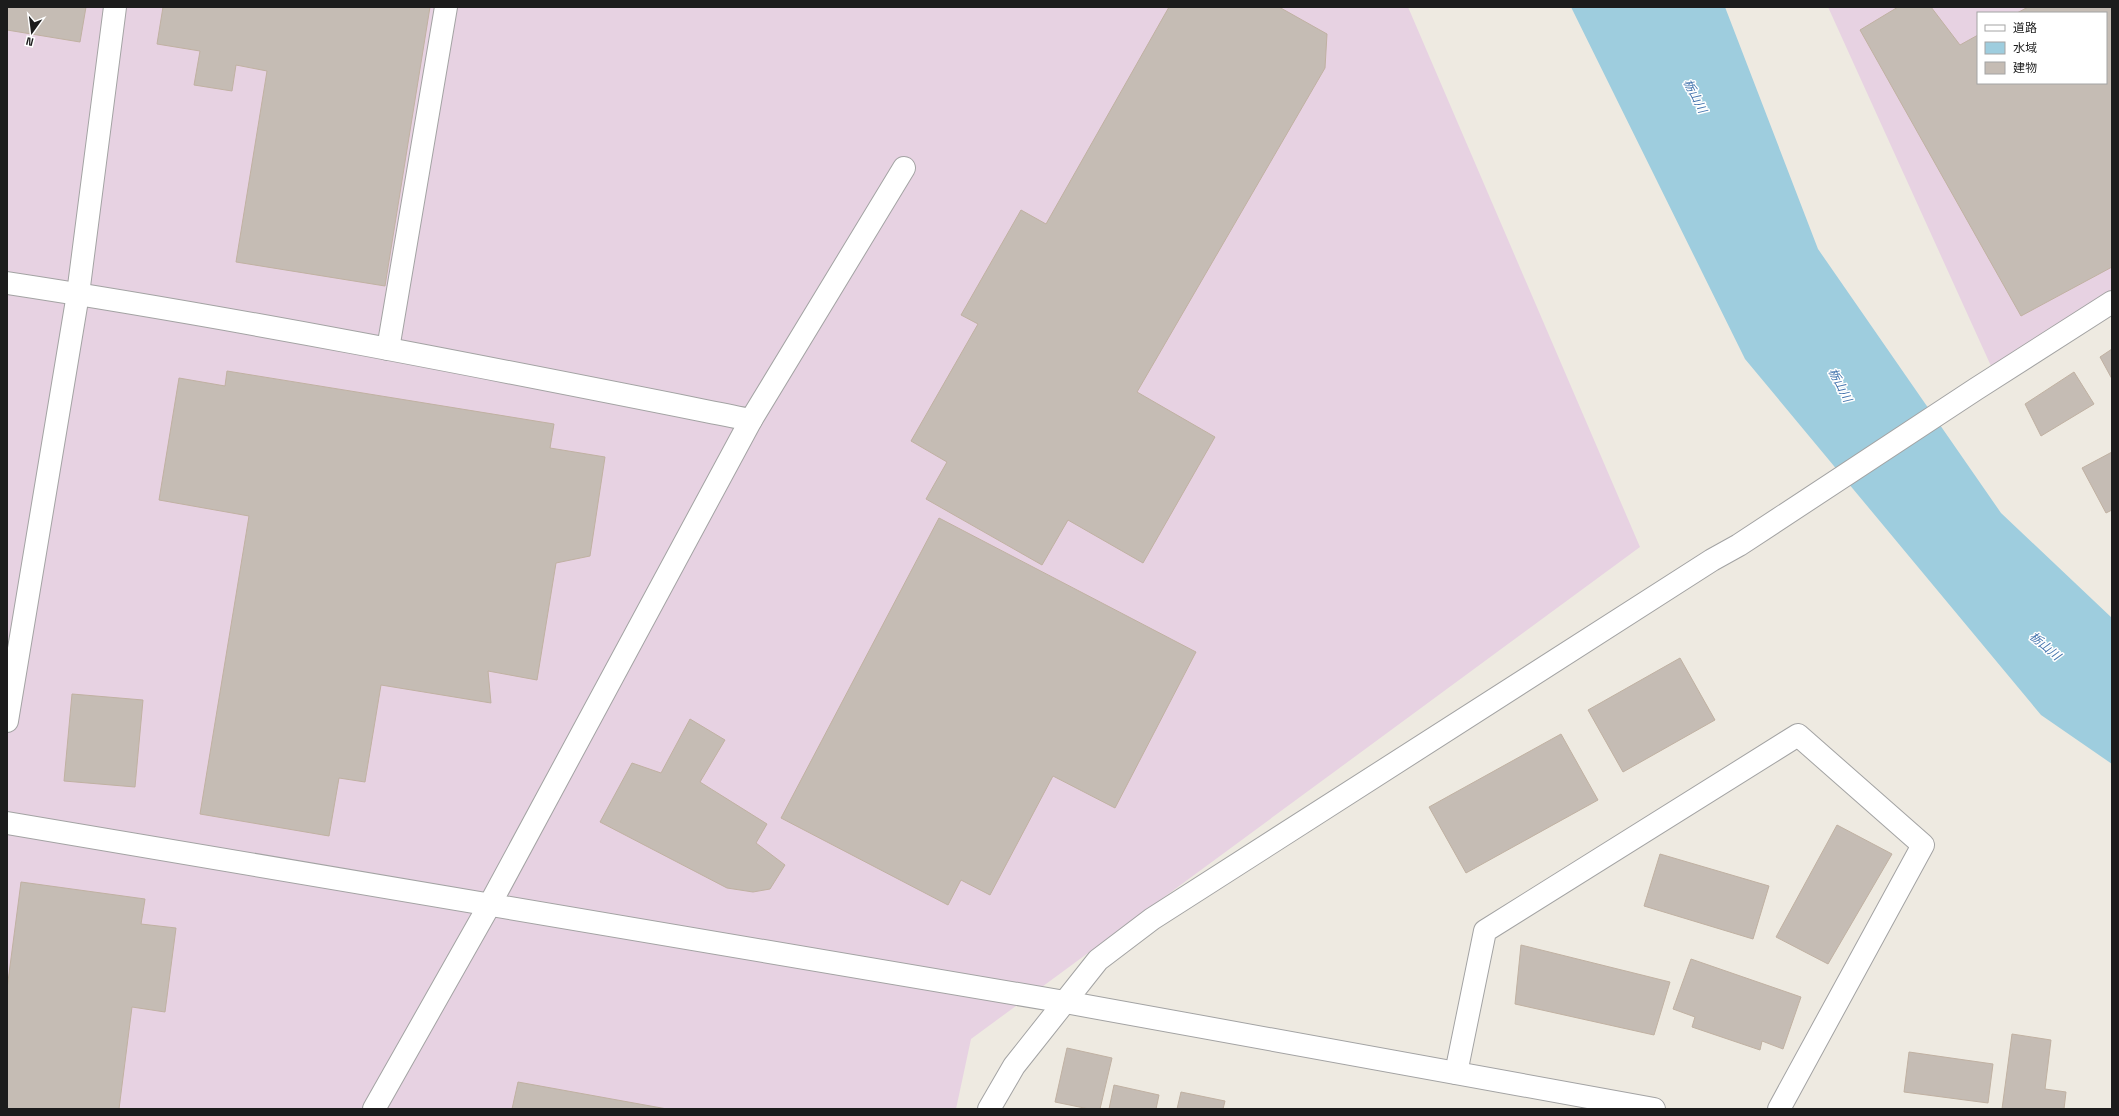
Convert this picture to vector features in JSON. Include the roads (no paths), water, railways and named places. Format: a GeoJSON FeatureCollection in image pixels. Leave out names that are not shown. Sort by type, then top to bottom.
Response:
{"type":"FeatureCollection","features":[{"type":"Feature","properties":{"kind":"street"},"geometry":{"type":"LineString","coordinates":[[7,721],[78,294],[115,7]]}},
{"type":"Feature","properties":{"kind":"street"},"geometry":{"type":"LineString","coordinates":[[388,349],[446,7]]}},
{"type":"Feature","properties":{"kind":"street"},"geometry":{"type":"LineString","coordinates":[[374,1109],[490,904],[751,420],[904,168]]}},
{"type":"Feature","properties":{"kind":"street"},"geometry":{"type":"LineString","coordinates":[[7,283],[78,294],[388,349],[751,420]]}},
{"type":"Feature","properties":{"kind":"street"},"geometry":{"type":"LineString","coordinates":[[990,1109],[1014,1066],[1098,960],[1152,919],[1705,564],[1739,545],[1976,389],[2112,302]]}},
{"type":"Feature","properties":{"kind":"street"},"geometry":{"type":"LineString","coordinates":[[1456,1073],[1484,931],[1798,736],[1922,845],[1779,1109]]}},
{"type":"Feature","properties":{"kind":"street"},"geometry":{"type":"LineString","coordinates":[[7,823],[1065,1002],[1654,1109]]}},
{"type":"Feature","properties":{"kind":"water","name":"栃山川"},"geometry":{"type":"Polygon","coordinates":[[[1571,7],[1725,7],[1818,249],[2001,513],[2112,618],[2112,764],[2041,715],[1745,359],[1571,7]]]}}]}
